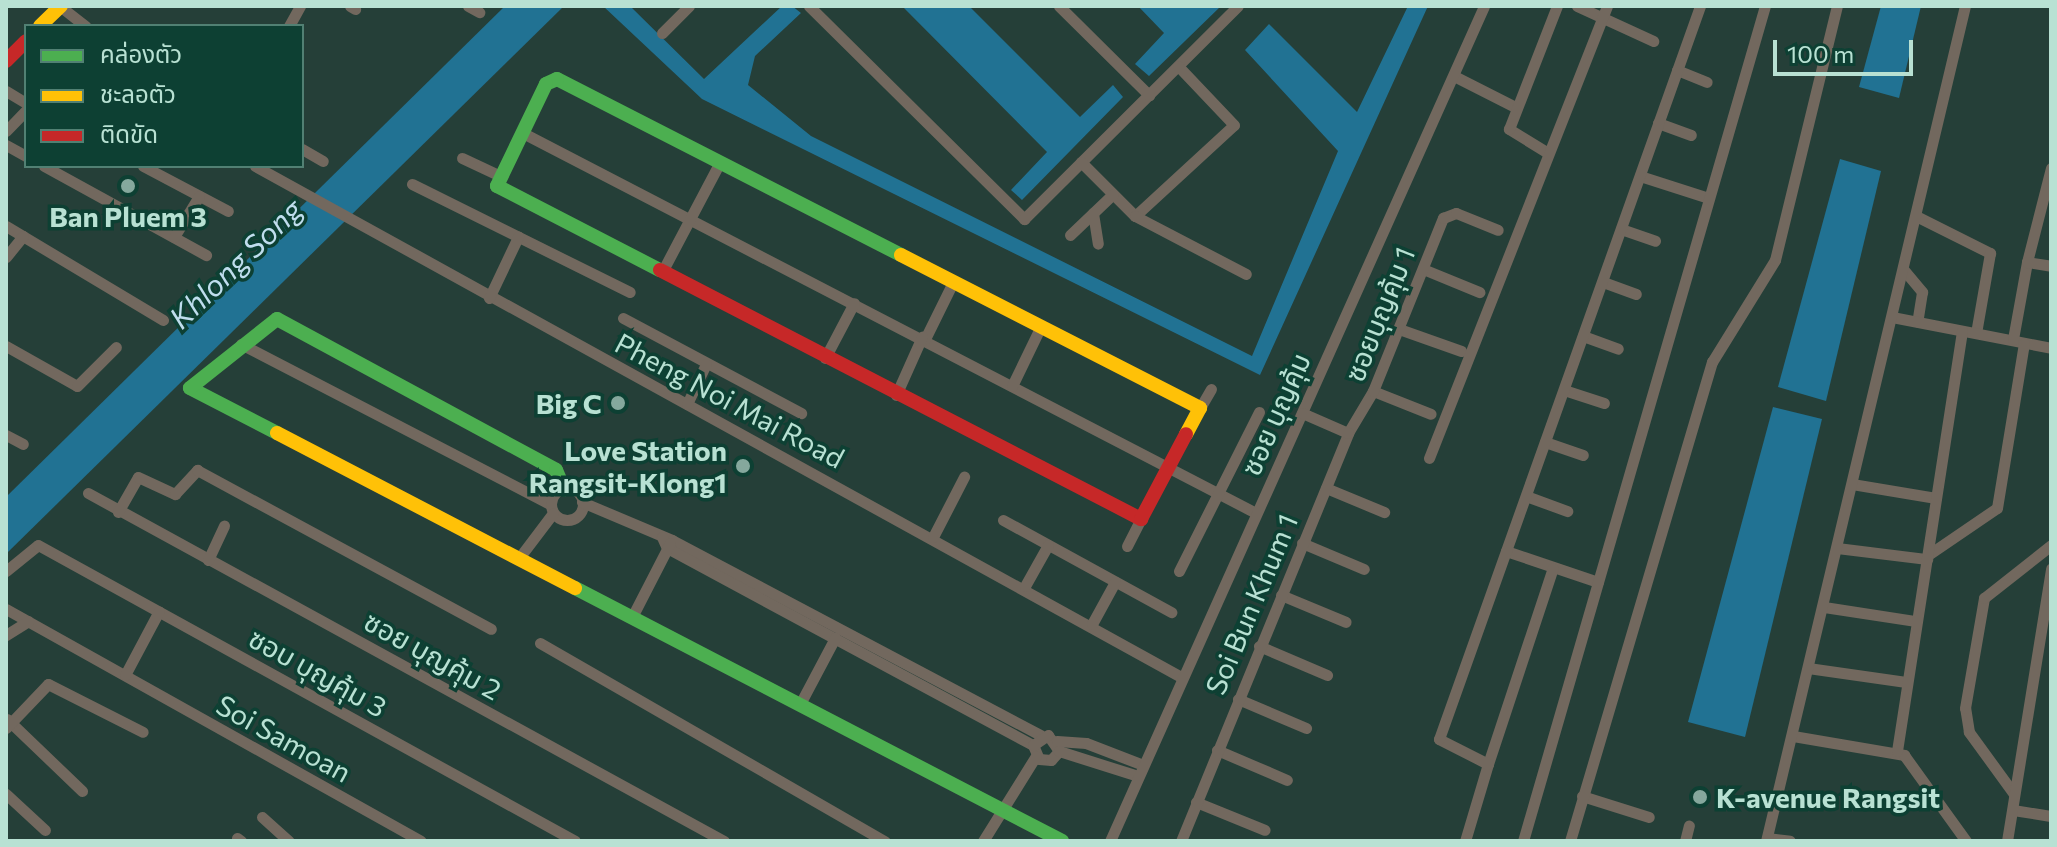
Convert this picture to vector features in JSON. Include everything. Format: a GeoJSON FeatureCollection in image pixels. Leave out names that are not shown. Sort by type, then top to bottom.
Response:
{"type":"FeatureCollection","features":[{"type":"Feature","properties":{"kind":"street"},"geometry":{"type":"LineString","coordinates":[[42,24],[61,6],[83,24]]}},
{"type":"Feature","properties":{"kind":"street"},"geometry":{"type":"LineString","coordinates":[[290,24],[300,6]]}},
{"type":"Feature","properties":{"kind":"street"},"geometry":{"type":"LineString","coordinates":[[468,6],[479,12]]}},
{"type":"Feature","properties":{"kind":"street"},"geometry":{"type":"LineString","coordinates":[[662,33],[689,6]]}},
{"type":"Feature","properties":{"kind":"street"},"geometry":{"type":"LineString","coordinates":[[809,6],[1021,218],[1238,6]]}},
{"type":"Feature","properties":{"kind":"street"},"geometry":{"type":"LineString","coordinates":[[1059,6],[1149,95]]}},
{"type":"Feature","properties":{"kind":"street","name":"ซอย บุญคุ้ม"},"geometry":{"type":"LineString","coordinates":[[1110,841],[1484,6]]}},
{"type":"Feature","properties":{"kind":"street"},"geometry":{"type":"LineString","coordinates":[[1548,153],[1510,133],[1515,107],[1557,6]]}},
{"type":"Feature","properties":{"kind":"street"},"geometry":{"type":"LineString","coordinates":[[1577,6],[1605,11],[1653,41]]}},
{"type":"Feature","properties":{"kind":"street"},"geometry":{"type":"LineString","coordinates":[[1488,764],[1439,739],[1700,6]]}},
{"type":"Feature","properties":{"kind":"street"},"geometry":{"type":"LineString","coordinates":[[1523,841],[1765,6]]}},
{"type":"Feature","properties":{"kind":"street"},"geometry":{"type":"LineString","coordinates":[[1570,841],[1712,362],[1775,260],[1837,6]]}},
{"type":"Feature","properties":{"kind":"street"},"geometry":{"type":"LineString","coordinates":[[1790,841],[1766,839],[1824,607],[1965,6]]}},
{"type":"Feature","properties":{"kind":"street"},"geometry":{"type":"LineString","coordinates":[[1429,458],[1605,11]]}},
{"type":"Feature","properties":{"kind":"street"},"geometry":{"type":"LineString","coordinates":[[7,59],[24,43]]}},
{"type":"Feature","properties":{"kind":"street"},"geometry":{"type":"LineString","coordinates":[[1135,216],[1234,125],[1178,66]]}},
{"type":"Feature","properties":{"kind":"street"},"geometry":{"type":"LineString","coordinates":[[1677,70],[1707,82]]}},
{"type":"Feature","properties":{"kind":"street"},"geometry":{"type":"LineString","coordinates":[[1454,76],[1515,107]]}},
{"type":"Feature","properties":{"kind":"street"},"geometry":{"type":"LineString","coordinates":[[1141,519],[497,186],[498,175],[546,84],[557,79],[1200,408]]}},
{"type":"Feature","properties":{"kind":"street"},"geometry":{"type":"LineString","coordinates":[[6,91],[24,102]]}},
{"type":"Feature","properties":{"kind":"street"},"geometry":{"type":"LineString","coordinates":[[6,131],[24,112]]}},
{"type":"Feature","properties":{"kind":"street"},"geometry":{"type":"LineString","coordinates":[[1658,123],[1691,135]]}},
{"type":"Feature","properties":{"kind":"street"},"geometry":{"type":"LineString","coordinates":[[521,132],[924,338],[1256,513]]}},
{"type":"Feature","properties":{"kind":"street"},"geometry":{"type":"LineString","coordinates":[[6,145],[24,155]]}},
{"type":"Feature","properties":{"kind":"street"},"geometry":{"type":"LineString","coordinates":[[304,150],[323,161]]}},
{"type":"Feature","properties":{"kind":"street"},"geometry":{"type":"LineString","coordinates":[[462,158],[498,175]]}},
{"type":"Feature","properties":{"kind":"street"},"geometry":{"type":"LineString","coordinates":[[1081,162],[1135,216],[1246,274]]}},
{"type":"Feature","properties":{"kind":"street"},"geometry":{"type":"LineString","coordinates":[[662,272],[719,164]]}},
{"type":"Feature","properties":{"kind":"street"},"geometry":{"type":"LineString","coordinates":[[48,168],[206,255]]}},
{"type":"Feature","properties":{"kind":"street"},"geometry":{"type":"LineString","coordinates":[[147,168],[228,211]]}},
{"type":"Feature","properties":{"kind":"street","name":"Pheng Noi Mai Road"},"geometry":{"type":"LineString","coordinates":[[258,168],[359,228],[1025,586],[1181,677]]}},
{"type":"Feature","properties":{"kind":"street"},"geometry":{"type":"LineString","coordinates":[[1837,548],[1927,557],[1997,508],[2027,262],[2051,168]]}},
{"type":"Feature","properties":{"kind":"street"},"geometry":{"type":"LineString","coordinates":[[1640,176],[1709,198]]}},
{"type":"Feature","properties":{"kind":"street"},"geometry":{"type":"LineString","coordinates":[[412,184],[630,292]]}},
{"type":"Feature","properties":{"kind":"street"},"geometry":{"type":"LineString","coordinates":[[1070,235],[1113,194]]}},
{"type":"Feature","properties":{"kind":"street"},"geometry":{"type":"LineString","coordinates":[[174,237],[199,196]]}},
{"type":"Feature","properties":{"kind":"street"},"geometry":{"type":"LineString","coordinates":[[1093,213],[1098,244]]}},
{"type":"Feature","properties":{"kind":"street","name":"ซอยบุญคุ้ม 1"},"geometry":{"type":"LineString","coordinates":[[1353,430],[1373,391],[1443,218],[1456,213],[1498,230]]}},
{"type":"Feature","properties":{"kind":"street"},"geometry":{"type":"LineString","coordinates":[[1916,216],[1990,253],[1976,333]]}},
{"type":"Feature","properties":{"kind":"street"},"geometry":{"type":"LineString","coordinates":[[6,226],[163,320]]}},
{"type":"Feature","properties":{"kind":"street"},"geometry":{"type":"LineString","coordinates":[[1621,229],[1655,241]]}},
{"type":"Feature","properties":{"kind":"street"},"geometry":{"type":"LineString","coordinates":[[6,257],[23,236]]}},
{"type":"Feature","properties":{"kind":"street"},"geometry":{"type":"LineString","coordinates":[[489,298],[518,237]]}},
{"type":"Feature","properties":{"kind":"street"},"geometry":{"type":"LineString","coordinates":[[2027,262],[2051,266]]}},
{"type":"Feature","properties":{"kind":"street"},"geometry":{"type":"LineString","coordinates":[[1423,269],[1479,292]]}},
{"type":"Feature","properties":{"kind":"street"},"geometry":{"type":"LineString","coordinates":[[1903,269],[1922,292],[1917,322]]}},
{"type":"Feature","properties":{"kind":"street"},"geometry":{"type":"LineString","coordinates":[[896,395],[953,282]]}},
{"type":"Feature","properties":{"kind":"street"},"geometry":{"type":"LineString","coordinates":[[1603,282],[1636,294]]}},
{"type":"Feature","properties":{"kind":"street"},"geometry":{"type":"LineString","coordinates":[[825,358],[854,303]]}},
{"type":"Feature","properties":{"kind":"street"},"geometry":{"type":"LineString","coordinates":[[1892,317],[2051,348]]}},
{"type":"Feature","properties":{"kind":"street"},"geometry":{"type":"LineString","coordinates":[[623,318],[801,413]]}},
{"type":"Feature","properties":{"kind":"street"},"geometry":{"type":"LineString","coordinates":[[1058,746],[1047,761],[1036,745],[667,542],[582,502],[564,489],[556,470],[277,319],[241,344],[191,392],[519,558],[1062,841]]}},
{"type":"Feature","properties":{"kind":"street"},"geometry":{"type":"LineString","coordinates":[[1012,386],[1041,326]]}},
{"type":"Feature","properties":{"kind":"street"},"geometry":{"type":"LineString","coordinates":[[1399,329],[1461,351]]}},
{"type":"Feature","properties":{"kind":"street"},"geometry":{"type":"LineString","coordinates":[[1897,751],[1962,331]]}},
{"type":"Feature","properties":{"kind":"street"},"geometry":{"type":"LineString","coordinates":[[1583,336],[1618,349]]}},
{"type":"Feature","properties":{"kind":"street"},"geometry":{"type":"LineString","coordinates":[[241,344],[552,509],[574,518],[582,502]]}},
{"type":"Feature","properties":{"kind":"street"},"geometry":{"type":"LineString","coordinates":[[6,346],[77,386],[116,347]]}},
{"type":"Feature","properties":{"kind":"street"},"geometry":{"type":"LineString","coordinates":[[687,404],[706,364]]}},
{"type":"Feature","properties":{"kind":"street"},"geometry":{"type":"LineString","coordinates":[[1127,546],[1211,389]]}},
{"type":"Feature","properties":{"kind":"street"},"geometry":{"type":"LineString","coordinates":[[1564,390],[1604,403]]}},
{"type":"Feature","properties":{"kind":"street"},"geometry":{"type":"LineString","coordinates":[[1373,391],[1431,414]]}},
{"type":"Feature","properties":{"kind":"street"},"geometry":{"type":"LineString","coordinates":[[1179,571],[1259,412]]}},
{"type":"Feature","properties":{"kind":"street"},"geometry":{"type":"LineString","coordinates":[[1302,413],[1353,430]]}},
{"type":"Feature","properties":{"kind":"street","name":"Soi Bun Khum 1"},"geometry":{"type":"LineString","coordinates":[[1181,841],[1302,543],[1353,430]]}},
{"type":"Feature","properties":{"kind":"street"},"geometry":{"type":"LineString","coordinates":[[6,435],[23,444]]}},
{"type":"Feature","properties":{"kind":"street"},"geometry":{"type":"LineString","coordinates":[[1545,442],[1583,455]]}},
{"type":"Feature","properties":{"kind":"street"},"geometry":{"type":"LineString","coordinates":[[118,512],[138,477],[175,494],[197,470],[491,629]]}},
{"type":"Feature","properties":{"kind":"street"},"geometry":{"type":"LineString","coordinates":[[933,537],[964,477]]}},
{"type":"Feature","properties":{"kind":"street"},"geometry":{"type":"LineString","coordinates":[[1852,484],[1936,498]]}},
{"type":"Feature","properties":{"kind":"street"},"geometry":{"type":"LineString","coordinates":[[1326,488],[1384,512]]}},
{"type":"Feature","properties":{"kind":"street"},"geometry":{"type":"LineString","coordinates":[[519,558],[564,489]]}},
{"type":"Feature","properties":{"kind":"street","name":"ซอย บุญคุ้ม 2"},"geometry":{"type":"LineString","coordinates":[[88,493],[724,841]]}},
{"type":"Feature","properties":{"kind":"street"},"geometry":{"type":"LineString","coordinates":[[1526,496],[1567,511]]}},
{"type":"Feature","properties":{"kind":"street"},"geometry":{"type":"LineString","coordinates":[[1003,520],[1171,612]]}},
{"type":"Feature","properties":{"kind":"street"},"geometry":{"type":"LineString","coordinates":[[208,560],[224,526]]}},
{"type":"Feature","properties":{"kind":"street"},"geometry":{"type":"LineString","coordinates":[[632,617],[667,542]]}},
{"type":"Feature","properties":{"kind":"street"},"geometry":{"type":"LineString","coordinates":[[667,542],[835,638],[1036,745],[1058,746],[1140,770]]}},
{"type":"Feature","properties":{"kind":"street"},"geometry":{"type":"LineString","coordinates":[[1302,543],[1364,569]]}},
{"type":"Feature","properties":{"kind":"street","name":"ซอบ บุญคุ้ม 3"},"geometry":{"type":"LineString","coordinates":[[6,571],[38,545],[575,841]]}},
{"type":"Feature","properties":{"kind":"street"},"geometry":{"type":"LineString","coordinates":[[1025,586],[1048,545]]}},
{"type":"Feature","properties":{"kind":"street"},"geometry":{"type":"LineString","coordinates":[[2014,794],[1969,732],[1965,708],[1984,598],[2051,545]]}},
{"type":"Feature","properties":{"kind":"street"},"geometry":{"type":"LineString","coordinates":[[1506,551],[1598,582]]}},
{"type":"Feature","properties":{"kind":"street"},"geometry":{"type":"LineString","coordinates":[[1465,841],[1553,568]]}},
{"type":"Feature","properties":{"kind":"street"},"geometry":{"type":"LineString","coordinates":[[2007,841],[2051,569]]}},
{"type":"Feature","properties":{"kind":"street"},"geometry":{"type":"LineString","coordinates":[[1092,624],[1115,582]]}},
{"type":"Feature","properties":{"kind":"street"},"geometry":{"type":"LineString","coordinates":[[1281,595],[1346,622]]}},
{"type":"Feature","properties":{"kind":"street"},"geometry":{"type":"LineString","coordinates":[[1824,607],[1916,621]]}},
{"type":"Feature","properties":{"kind":"street","name":"Soi Samoan"},"geometry":{"type":"LineString","coordinates":[[6,609],[421,841]]}},
{"type":"Feature","properties":{"kind":"street"},"geometry":{"type":"LineString","coordinates":[[125,675],[159,611]]}},
{"type":"Feature","properties":{"kind":"street"},"geometry":{"type":"LineString","coordinates":[[6,635],[28,621]]}},
{"type":"Feature","properties":{"kind":"street"},"geometry":{"type":"LineString","coordinates":[[800,704],[835,638]]}},
{"type":"Feature","properties":{"kind":"street"},"geometry":{"type":"LineString","coordinates":[[540,643],[885,841]]}},
{"type":"Feature","properties":{"kind":"street"},"geometry":{"type":"LineString","coordinates":[[1259,646],[1327,675]]}},
{"type":"Feature","properties":{"kind":"street"},"geometry":{"type":"LineString","coordinates":[[1808,668],[1906,682]]}},
{"type":"Feature","properties":{"kind":"street"},"geometry":{"type":"LineString","coordinates":[[82,791],[7,723],[48,684],[143,732]]}},
{"type":"Feature","properties":{"kind":"street"},"geometry":{"type":"LineString","coordinates":[[1238,699],[1306,728]]}},
{"type":"Feature","properties":{"kind":"street"},"geometry":{"type":"LineString","coordinates":[[1793,736],[1897,751],[1966,841]]}},
{"type":"Feature","properties":{"kind":"street"},"geometry":{"type":"LineString","coordinates":[[983,841],[1036,745]]}},
{"type":"Feature","properties":{"kind":"street"},"geometry":{"type":"LineString","coordinates":[[1217,750],[1287,780]]}},
{"type":"Feature","properties":{"kind":"street"},"geometry":{"type":"LineString","coordinates":[[6,794],[45,830]]}},
{"type":"Feature","properties":{"kind":"street"},"geometry":{"type":"LineString","coordinates":[[1582,796],[1649,817]]}},
{"type":"Feature","properties":{"kind":"street"},"geometry":{"type":"LineString","coordinates":[[1196,802],[1265,830]]}},
{"type":"Feature","properties":{"kind":"street"},"geometry":{"type":"LineString","coordinates":[[2013,810],[2051,816]]}},
{"type":"Feature","properties":{"kind":"street"},"geometry":{"type":"LineString","coordinates":[[262,817],[289,841]]}},
{"type":"Feature","properties":{"kind":"street"},"geometry":{"type":"LineString","coordinates":[[1685,841],[1689,825]]}},
{"type":"Feature","properties":{"kind":"water"},"geometry":{"type":"Polygon","coordinates":[[[505,6],[564,6],[6,554],[6,497],[505,6]]]}},
{"type":"Feature","properties":{"kind":"water"},"geometry":{"type":"Polygon","coordinates":[[[603,6],[630,6],[704,79],[782,6],[792,6],[801,13],[755,56],[748,85],[811,136],[1252,356],[1338,151],[1245,50],[1269,24],[1357,112],[1408,6],[1428,6],[1260,375],[702,99],[603,6]]]}},
{"type":"Feature","properties":{"kind":"water"},"geometry":{"type":"Polygon","coordinates":[[[902,6],[969,6],[1080,117],[1113,85],[1123,97],[1022,200],[1011,190],[1047,152],[902,6]]]}},
{"type":"Feature","properties":{"kind":"water"},"geometry":{"type":"Polygon","coordinates":[[[1138,6],[1221,6],[1149,76],[1135,64],[1164,33],[1138,6]]]}},
{"type":"Feature","properties":{"kind":"water"},"geometry":{"type":"Polygon","coordinates":[[[1881,6],[1921,6],[1899,98],[1859,87],[1881,6]]]}},
{"type":"Feature","properties":{"kind":"water"},"geometry":{"type":"Polygon","coordinates":[[[1840,159],[1881,171],[1826,401],[1778,387],[1840,159]]]}},
{"type":"Feature","properties":{"kind":"water"},"geometry":{"type":"Polygon","coordinates":[[[1773,407],[1822,419],[1745,737],[1688,722],[1773,407]]]}},
{"type":"Feature","properties":{"kind":"traffic: fast"},"geometry":{"type":"LineString","coordinates":[[557,79],[901,255]]}},
{"type":"Feature","properties":{"kind":"traffic: fast"},"geometry":{"type":"LineString","coordinates":[[557,79],[546,84],[497,186],[660,270]]}},
{"type":"Feature","properties":{"kind":"traffic: fast"},"geometry":{"type":"LineString","coordinates":[[277,433],[190,388],[277,319],[556,470],[564,489]]}},
{"type":"Feature","properties":{"kind":"traffic: fast"},"geometry":{"type":"LineString","coordinates":[[575,588],[1062,841]]}},
{"type":"Feature","properties":{"kind":"traffic: slow"},"geometry":{"type":"LineString","coordinates":[[42,24],[61,6]]}},
{"type":"Feature","properties":{"kind":"traffic: slow"},"geometry":{"type":"LineString","coordinates":[[901,255],[1200,408],[1186,434]]}},
{"type":"Feature","properties":{"kind":"traffic: slow"},"geometry":{"type":"LineString","coordinates":[[277,433],[575,588]]}},
{"type":"Feature","properties":{"kind":"traffic: jam"},"geometry":{"type":"LineString","coordinates":[[6,61],[24,43]]}},
{"type":"Feature","properties":{"kind":"traffic: jam"},"geometry":{"type":"LineString","coordinates":[[660,270],[1141,519],[1186,434]]}},
{"type":"Feature","properties":{"kind":"place","name":"Ban Pluem 3"},"geometry":{"type":"Point","coordinates":[128,186]}},
{"type":"Feature","properties":{"kind":"place","name":"Big C"},"geometry":{"type":"Point","coordinates":[618,403]}},
{"type":"Feature","properties":{"kind":"place","name":"Love Station Rangsit-Klong1"},"geometry":{"type":"Point","coordinates":[743,466]}},
{"type":"Feature","properties":{"kind":"place","name":"K-avenue Rangsit"},"geometry":{"type":"Point","coordinates":[1700,797]}},
{"type":"Feature","properties":{"kind":"water label","name":"Khlong Song"},"geometry":{"type":"Point","coordinates":[235,263]}}]}
